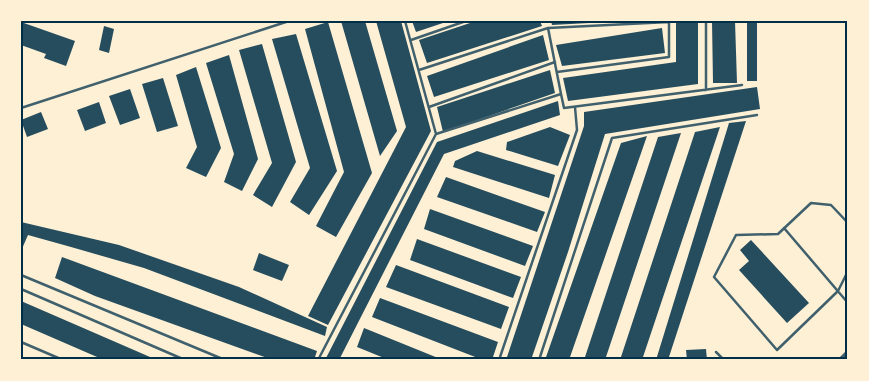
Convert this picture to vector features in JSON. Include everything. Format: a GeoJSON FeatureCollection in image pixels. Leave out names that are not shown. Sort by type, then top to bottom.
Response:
{"type":"FeatureCollection","features":[{"type":"Feature","properties":{"kind":"street"},"geometry":{"type":"LineString","coordinates":[[840,360],[848,352]]}},
{"type":"Feature","properties":{"kind":"lane"},"geometry":{"type":"LineString","coordinates":[[21,108],[289,21]]}},
{"type":"Feature","properties":{"kind":"lane"},"geometry":{"type":"LineString","coordinates":[[318,360],[436,134],[405,21]]}},
{"type":"Feature","properties":{"kind":"lane"},"geometry":{"type":"LineString","coordinates":[[411,40],[466,21]]}},
{"type":"Feature","properties":{"kind":"lane"},"geometry":{"type":"LineString","coordinates":[[706,21],[706,90]]}},
{"type":"Feature","properties":{"kind":"lane"},"geometry":{"type":"LineString","coordinates":[[419,70],[548,28],[669,22],[669,57],[557,72]]}},
{"type":"Feature","properties":{"kind":"lane"},"geometry":{"type":"LineString","coordinates":[[548,28],[564,108],[742,85]]}},
{"type":"Feature","properties":{"kind":"lane"},"geometry":{"type":"LineString","coordinates":[[429,107],[555,62]]}},
{"type":"Feature","properties":{"kind":"lane"},"geometry":{"type":"LineString","coordinates":[[436,134],[562,94]]}},
{"type":"Feature","properties":{"kind":"lane"},"geometry":{"type":"LineString","coordinates":[[499,360],[577,130],[575,107]]}},
{"type":"Feature","properties":{"kind":"lane"},"geometry":{"type":"LineString","coordinates":[[539,360],[612,138],[757,115]]}},
{"type":"Feature","properties":{"kind":"lane"},"geometry":{"type":"LineString","coordinates":[[848,223],[831,205],[811,203],[778,234],[736,235],[714,277],[777,350],[838,292],[848,271]]}},
{"type":"Feature","properties":{"kind":"lane"},"geometry":{"type":"LineString","coordinates":[[784,228],[848,302]]}},
{"type":"Feature","properties":{"kind":"lane"},"geometry":{"type":"LineString","coordinates":[[21,275],[225,360]]}},
{"type":"Feature","properties":{"kind":"lane"},"geometry":{"type":"LineString","coordinates":[[21,289],[185,360]]}},
{"type":"Feature","properties":{"kind":"lane"},"geometry":{"type":"LineString","coordinates":[[21,342],[63,360]]}},
{"type":"Feature","properties":{"kind":"lane"},"geometry":{"type":"LineString","coordinates":[[716,352],[724,360]]}},
{"type":"Feature","properties":{"kind":"building"},"geometry":{"type":"Polygon","coordinates":[[[341,21],[365,21],[397,131],[380,156],[341,21]]]}},
{"type":"Feature","properties":{"kind":"building"},"geometry":{"type":"Polygon","coordinates":[[[376,21],[401,21],[431,131],[328,325],[308,316],[406,127],[376,21]]]}},
{"type":"Feature","properties":{"kind":"building"},"geometry":{"type":"Polygon","coordinates":[[[412,21],[446,21],[446,22],[416,32],[412,21]]]}},
{"type":"Feature","properties":{"kind":"building"},"geometry":{"type":"Polygon","coordinates":[[[476,21],[540,21],[542,26],[427,63],[419,40],[476,21]]]}},
{"type":"Feature","properties":{"kind":"building"},"geometry":{"type":"Polygon","coordinates":[[[551,21],[589,21],[589,23],[552,25],[551,21]]]}},
{"type":"Feature","properties":{"kind":"building"},"geometry":{"type":"Polygon","coordinates":[[[676,21],[698,21],[698,84],[568,101],[563,78],[676,62],[676,21]]]}},
{"type":"Feature","properties":{"kind":"building"},"geometry":{"type":"Polygon","coordinates":[[[712,21],[735,21],[737,83],[713,83],[712,21]]]}},
{"type":"Feature","properties":{"kind":"building"},"geometry":{"type":"Polygon","coordinates":[[[747,21],[757,21],[757,81],[747,81],[747,21]]]}},
{"type":"Feature","properties":{"kind":"building"},"geometry":{"type":"Polygon","coordinates":[[[21,22],[75,41],[66,66],[44,58],[46,54],[21,45],[21,22]]]}},
{"type":"Feature","properties":{"kind":"building"},"geometry":{"type":"Polygon","coordinates":[[[328,22],[372,173],[336,237],[316,226],[344,172],[305,29],[328,22]]]}},
{"type":"Feature","properties":{"kind":"building"},"geometry":{"type":"Polygon","coordinates":[[[104,26],[114,29],[109,53],[99,50],[104,26]]]}},
{"type":"Feature","properties":{"kind":"building"},"geometry":{"type":"Polygon","coordinates":[[[662,28],[665,53],[562,66],[556,45],[662,28]]]}},
{"type":"Feature","properties":{"kind":"building"},"geometry":{"type":"Polygon","coordinates":[[[296,34],[337,171],[309,215],[290,202],[310,168],[272,39],[296,34]]]}},
{"type":"Feature","properties":{"kind":"building"},"geometry":{"type":"Polygon","coordinates":[[[543,35],[549,60],[434,97],[427,76],[543,35]]]}},
{"type":"Feature","properties":{"kind":"building"},"geometry":{"type":"Polygon","coordinates":[[[262,44],[296,162],[272,207],[253,195],[272,163],[239,50],[262,44]]]}},
{"type":"Feature","properties":{"kind":"building"},"geometry":{"type":"Polygon","coordinates":[[[229,55],[258,159],[242,191],[224,182],[234,154],[206,63],[229,55]]]}},
{"type":"Feature","properties":{"kind":"building"},"geometry":{"type":"Polygon","coordinates":[[[196,67],[221,148],[206,177],[186,168],[197,147],[176,75],[196,67]]]}},
{"type":"Feature","properties":{"kind":"building"},"geometry":{"type":"Polygon","coordinates":[[[550,70],[555,93],[443,132],[437,107],[550,70]]]}},
{"type":"Feature","properties":{"kind":"building"},"geometry":{"type":"Polygon","coordinates":[[[163,78],[178,126],[157,132],[142,84],[163,78]]]}},
{"type":"Feature","properties":{"kind":"building"},"geometry":{"type":"Polygon","coordinates":[[[757,87],[760,109],[605,134],[568,252],[531,360],[506,360],[584,126],[584,112],[757,87]]]}},
{"type":"Feature","properties":{"kind":"building"},"geometry":{"type":"Polygon","coordinates":[[[130,89],[140,118],[120,125],[109,96],[130,89]]]}},
{"type":"Feature","properties":{"kind":"building"},"geometry":{"type":"Polygon","coordinates":[[[558,101],[560,115],[444,154],[339,360],[325,360],[437,142],[558,101]]]}},
{"type":"Feature","properties":{"kind":"building"},"geometry":{"type":"Polygon","coordinates":[[[99,102],[106,123],[85,131],[77,110],[99,102]]]}},
{"type":"Feature","properties":{"kind":"building"},"geometry":{"type":"Polygon","coordinates":[[[41,112],[48,129],[27,137],[21,120],[41,112]]]}},
{"type":"Feature","properties":{"kind":"building"},"geometry":{"type":"Polygon","coordinates":[[[746,121],[668,360],[656,360],[729,123],[746,121]]]}},
{"type":"Feature","properties":{"kind":"building"},"geometry":{"type":"Polygon","coordinates":[[[550,127],[570,135],[558,166],[506,150],[507,142],[550,127]]]}},
{"type":"Feature","properties":{"kind":"building"},"geometry":{"type":"Polygon","coordinates":[[[720,127],[642,360],[620,360],[695,132],[720,127]]]}},
{"type":"Feature","properties":{"kind":"building"},"geometry":{"type":"Polygon","coordinates":[[[681,133],[605,360],[584,360],[658,137],[681,133]]]}},
{"type":"Feature","properties":{"kind":"building"},"geometry":{"type":"Polygon","coordinates":[[[647,136],[569,360],[545,360],[621,143],[647,136]]]}},
{"type":"Feature","properties":{"kind":"building"},"geometry":{"type":"Polygon","coordinates":[[[477,151],[555,175],[549,198],[453,167],[455,161],[477,151]]]}},
{"type":"Feature","properties":{"kind":"building"},"geometry":{"type":"Polygon","coordinates":[[[446,177],[545,212],[537,232],[437,197],[446,177]]]}},
{"type":"Feature","properties":{"kind":"building"},"geometry":{"type":"Polygon","coordinates":[[[430,209],[533,246],[525,266],[424,229],[430,209]]]}},
{"type":"Feature","properties":{"kind":"building"},"geometry":{"type":"Polygon","coordinates":[[[21,222],[119,245],[239,287],[327,327],[325,336],[144,268],[71,247],[28,235],[21,251],[21,222]]]}},
{"type":"Feature","properties":{"kind":"building"},"geometry":{"type":"Polygon","coordinates":[[[417,239],[521,277],[513,298],[410,260],[417,239]]]}},
{"type":"Feature","properties":{"kind":"building"},"geometry":{"type":"Polygon","coordinates":[[[751,240],[809,303],[787,323],[739,270],[749,261],[740,250],[751,240]]]}},
{"type":"Feature","properties":{"kind":"building"},"geometry":{"type":"Polygon","coordinates":[[[259,253],[289,265],[282,281],[253,270],[259,253]]]}},
{"type":"Feature","properties":{"kind":"building"},"geometry":{"type":"Polygon","coordinates":[[[62,257],[317,351],[314,360],[273,360],[95,296],[55,278],[62,257]]]}},
{"type":"Feature","properties":{"kind":"building"},"geometry":{"type":"Polygon","coordinates":[[[396,265],[509,307],[501,329],[386,287],[396,265]]]}},
{"type":"Feature","properties":{"kind":"building"},"geometry":{"type":"Polygon","coordinates":[[[380,298],[498,342],[492,360],[483,360],[372,317],[380,298]]]}},
{"type":"Feature","properties":{"kind":"building"},"geometry":{"type":"Polygon","coordinates":[[[21,301],[157,360],[104,360],[21,324],[21,301]]]}},
{"type":"Feature","properties":{"kind":"building"},"geometry":{"type":"Polygon","coordinates":[[[364,328],[443,360],[389,360],[357,347],[364,328]]]}},
{"type":"Feature","properties":{"kind":"building"},"geometry":{"type":"Polygon","coordinates":[[[706,349],[707,360],[687,360],[686,350],[706,349]]]}}]}
